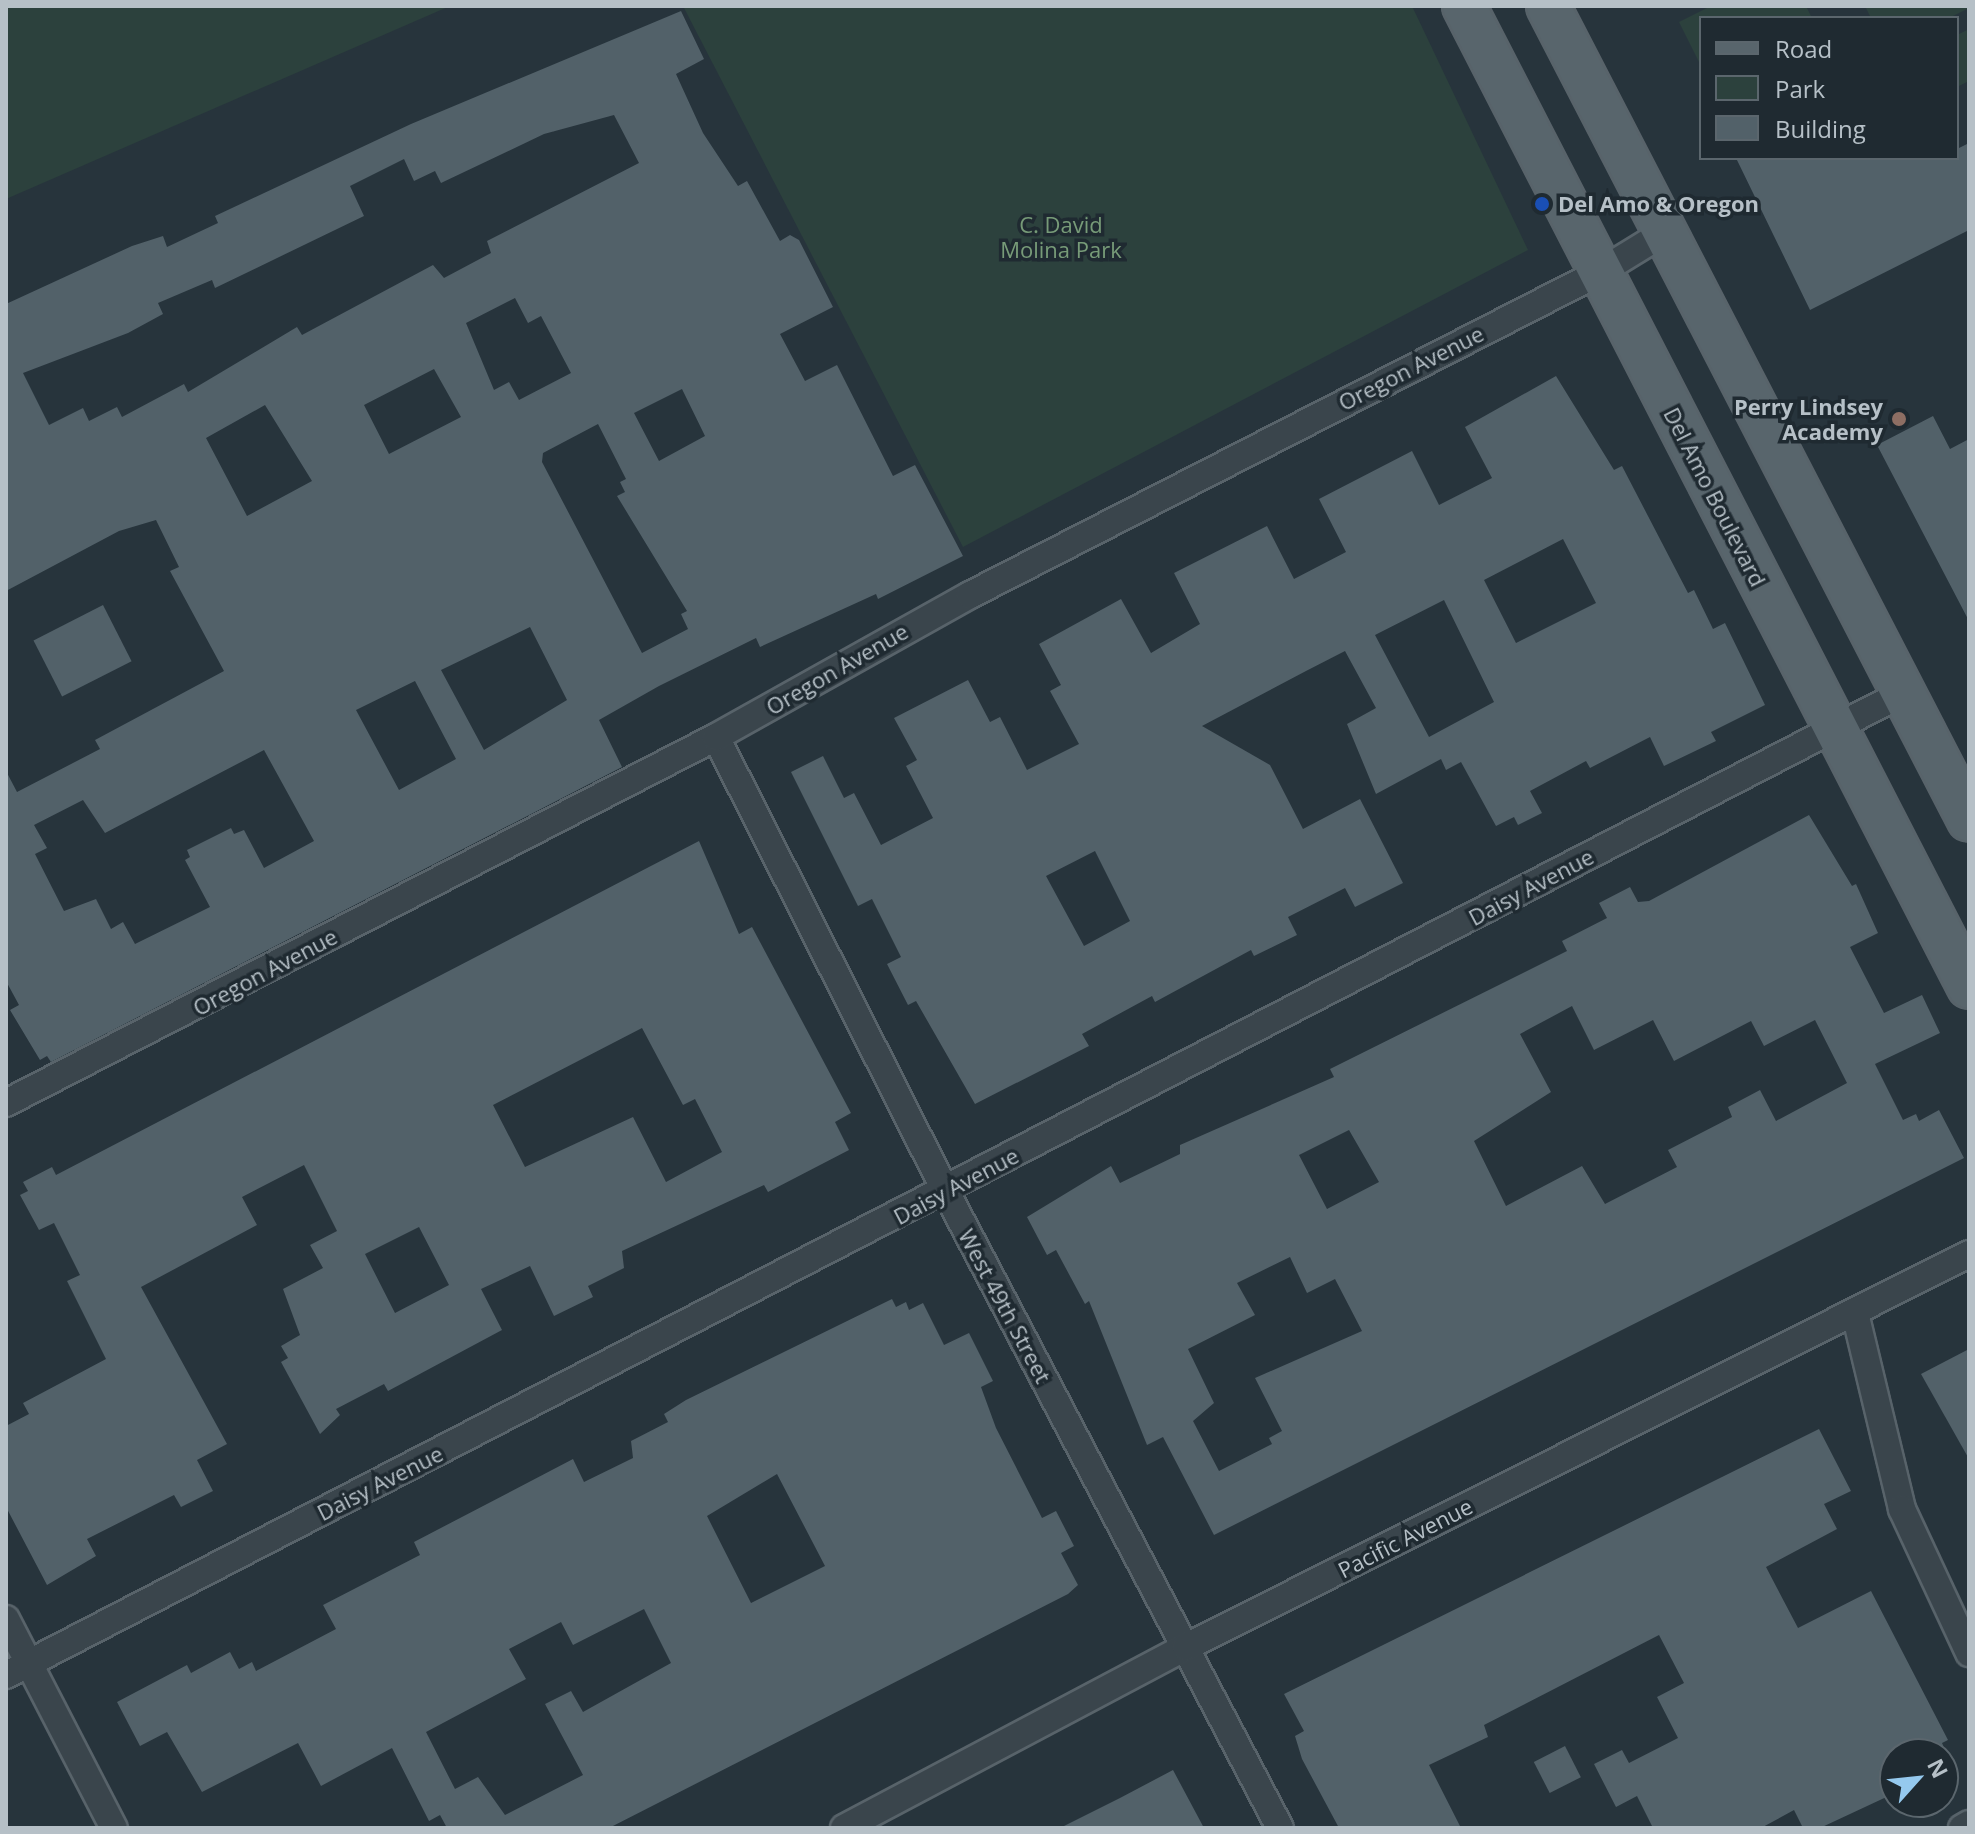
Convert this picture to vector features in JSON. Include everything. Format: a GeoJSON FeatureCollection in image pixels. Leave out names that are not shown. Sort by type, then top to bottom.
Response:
{"type":"FeatureCollection","features":[{"type":"Feature","properties":{"kind":"main road","name":"Del Amo Boulevard"},"geometry":{"type":"LineString","coordinates":[[1464,6],[1835,728],[1957,932],[1969,987]]}},
{"type":"Feature","properties":{"kind":"main road"},"geometry":{"type":"LineString","coordinates":[[1548,6],[1969,820]]}},
{"type":"Feature","properties":{"kind":"street","name":"Oregon Avenue"},"geometry":{"type":"LineString","coordinates":[[6,1103],[716,737],[957,602],[1600,272],[1667,231]]}},
{"type":"Feature","properties":{"kind":"street","name":"Daisy Avenue"},"geometry":{"type":"LineString","coordinates":[[18,1670],[946,1192],[1903,693]]}},
{"type":"Feature","properties":{"kind":"street","name":"West 49th Street"},"geometry":{"type":"LineString","coordinates":[[716,737],[946,1192],[1280,1828]]}},
{"type":"Feature","properties":{"kind":"street","name":"Pacific Avenue"},"geometry":{"type":"LineString","coordinates":[[844,1828],[1186,1647],[1969,1254]]}},
{"type":"Feature","properties":{"kind":"street"},"geometry":{"type":"LineString","coordinates":[[1855,1313],[1902,1509],[1969,1653]]}},
{"type":"Feature","properties":{"kind":"street"},"geometry":{"type":"LineString","coordinates":[[6,1619],[18,1670],[114,1828]]}},
{"type":"Feature","properties":{"kind":"street"},"geometry":{"type":"LineString","coordinates":[[1962,1828],[1969,1824]]}},
{"type":"Feature","properties":{"kind":"green space"},"geometry":{"type":"Polygon","coordinates":[[[6,6],[450,6],[6,199],[6,6]]]}},
{"type":"Feature","properties":{"kind":"green space","name":"C. David Molina Park"},"geometry":{"type":"Polygon","coordinates":[[[683,6],[1412,6],[1528,250],[963,547],[683,6]]]}},
{"type":"Feature","properties":{"kind":"green space"},"geometry":{"type":"Polygon","coordinates":[[[1711,6],[1806,6],[1811,16],[1699,16],[1699,62],[1679,22],[1711,6]]]}},
{"type":"Feature","properties":{"kind":"green space"},"geometry":{"type":"Polygon","coordinates":[[[1870,6],[1969,8],[1953,16],[1870,16],[1866,8],[1870,6]]]}},
{"type":"Feature","properties":{"kind":"green space"},"geometry":{"type":"Polygon","coordinates":[[[1969,29],[1969,81],[1959,86],[1959,34],[1969,29]]]}},
{"type":"Feature","properties":{"kind":"building"},"geometry":{"type":"Polygon","coordinates":[[[681,11],[704,59],[676,74],[703,133],[738,186],[747,181],[780,241],[790,235],[799,240],[833,307],[780,334],[805,381],[837,365],[893,476],[915,465],[963,556],[878,599],[876,594],[760,647],[756,638],[659,686],[599,720],[622,767],[51,1062],[47,1056],[40,1060],[10,1010],[19,1005],[6,981],[6,771],[17,792],[100,749],[95,740],[224,671],[170,571],[179,567],[156,520],[119,531],[6,591],[6,304],[132,246],[163,236],[167,247],[218,223],[215,216],[411,124],[681,11]],[[614,115],[544,134],[441,183],[435,171],[414,181],[404,159],[350,186],[364,216],[215,288],[212,280],[158,303],[163,314],[128,333],[23,373],[49,425],[83,408],[89,421],[117,407],[122,417],[184,384],[188,392],[297,327],[302,335],[433,265],[444,278],[491,253],[487,241],[639,163],[614,115]],[[515,298],[466,323],[494,390],[509,382],[519,400],[571,373],[541,316],[528,323],[515,298]],[[434,369],[364,405],[389,454],[461,417],[434,369]],[[682,389],[634,413],[659,461],[705,436],[682,389]],[[265,405],[206,438],[247,516],[312,481],[265,405]],[[598,424],[543,453],[542,462],[642,653],[688,629],[681,614],[687,611],[617,496],[625,492],[620,482],[626,479],[598,424]],[[530,627],[441,670],[484,750],[567,700],[530,627]],[[415,681],[356,710],[399,790],[456,759],[415,681]],[[264,750],[105,833],[83,800],[34,825],[47,848],[35,854],[64,911],[96,899],[111,929],[123,922],[135,944],[210,907],[185,860],[190,857],[187,850],[231,828],[234,834],[244,830],[264,868],[314,841],[264,750]]]}},
{"type":"Feature","properties":{"kind":"building"},"geometry":{"type":"Polygon","coordinates":[[[1969,143],[1969,230],[1810,310],[1737,160],[1959,160],[1959,148],[1969,143]]]}},
{"type":"Feature","properties":{"kind":"building"},"geometry":{"type":"Polygon","coordinates":[[[1556,376],[1614,470],[1622,466],[1688,593],[1694,590],[1713,629],[1725,623],[1765,705],[1711,732],[1716,741],[1664,766],[1650,737],[1590,768],[1586,761],[1530,791],[1542,813],[1518,825],[1514,817],[1496,826],[1461,762],[1446,770],[1441,759],[1376,794],[1347,724],[1376,708],[1345,651],[1202,726],[1270,765],[1303,829],[1360,799],[1403,883],[1355,907],[1345,888],[1288,917],[1297,935],[1254,956],[1251,950],[1155,1002],[1152,996],[1082,1034],[1089,1046],[975,1104],[916,1001],[908,1005],[887,964],[901,957],[872,899],[858,906],[791,772],[823,756],[844,798],[854,793],[881,845],[933,818],[906,766],[917,760],[894,718],[968,680],[990,722],[1000,717],[1027,770],[1079,744],[1050,691],[1061,685],[1039,644],[1121,599],[1151,653],[1200,624],[1174,573],[1267,526],[1294,579],[1346,552],[1319,499],[1412,451],[1439,505],[1492,478],[1465,427],[1556,376]],[[1563,539],[1484,580],[1516,643],[1596,603],[1563,539]],[[1444,600],[1375,635],[1429,737],[1494,702],[1444,600]],[[1095,851],[1046,876],[1084,946],[1130,921],[1095,851]]]}},
{"type":"Feature","properties":{"kind":"building"},"geometry":{"type":"Polygon","coordinates":[[[1933,416],[1950,449],[1969,439],[1969,621],[1877,445],[1933,416]]]}},
{"type":"Feature","properties":{"kind":"building"},"geometry":{"type":"Polygon","coordinates":[[[103,605],[132,661],[62,697],[34,640],[103,605]]]}},
{"type":"Feature","properties":{"kind":"building"},"geometry":{"type":"Polygon","coordinates":[[[1809,815],[1852,886],[1856,884],[1878,933],[1850,947],[1884,1013],[1922,995],[1940,1033],[1875,1064],[1903,1120],[1916,1114],[1919,1121],[1939,1110],[1964,1158],[1214,1535],[1163,1437],[1147,1445],[1089,1301],[1085,1304],[1056,1250],[1047,1255],[1027,1217],[1111,1166],[1120,1183],[1180,1154],[1180,1145],[1334,1077],[1330,1069],[1567,951],[1562,941],[1607,918],[1599,903],[1630,887],[1638,902],[1649,901],[1809,815]],[[1572,1006],[1520,1034],[1551,1092],[1474,1141],[1506,1206],[1582,1166],[1605,1204],[1677,1167],[1668,1150],[1732,1117],[1728,1107],[1760,1090],[1776,1121],[1847,1083],[1815,1020],[1764,1046],[1751,1021],[1674,1061],[1653,1020],[1594,1050],[1572,1006]],[[1349,1130],[1299,1155],[1327,1209],[1379,1182],[1349,1130]],[[1290,1257],[1237,1283],[1255,1315],[1188,1349],[1214,1403],[1193,1421],[1219,1471],[1272,1444],[1269,1438],[1282,1431],[1255,1378],[1362,1331],[1335,1279],[1307,1293],[1290,1257]]]}},
{"type":"Feature","properties":{"kind":"building"},"geometry":{"type":"Polygon","coordinates":[[[699,841],[739,934],[752,927],[851,1113],[835,1122],[849,1150],[768,1192],[764,1185],[622,1251],[624,1268],[588,1286],[593,1297],[554,1316],[530,1266],[481,1289],[502,1330],[388,1391],[384,1384],[336,1409],[340,1415],[320,1434],[281,1362],[288,1358],[281,1346],[300,1335],[283,1289],[323,1268],[310,1245],[337,1231],[304,1165],[242,1197],[257,1225],[141,1287],[227,1444],[197,1460],[213,1491],[181,1507],[174,1495],[87,1539],[96,1556],[47,1585],[6,1507],[6,1426],[29,1414],[23,1403],[106,1359],[67,1281],[80,1275],[54,1223],[39,1230],[20,1195],[28,1191],[23,1182],[52,1167],[56,1175],[699,841]],[[642,1028],[493,1105],[525,1167],[633,1117],[666,1182],[722,1152],[695,1099],[683,1105],[642,1028]],[[419,1227],[365,1254],[395,1313],[449,1285],[419,1227]]]}},
{"type":"Feature","properties":{"kind":"building"},"geometry":{"type":"Polygon","coordinates":[[[892,1299],[896,1307],[906,1302],[909,1310],[923,1303],[944,1345],[969,1333],[993,1381],[981,1387],[996,1428],[1042,1518],[1056,1511],[1074,1546],[1061,1553],[1078,1585],[1068,1594],[609,1828],[447,1828],[440,1815],[429,1821],[392,1748],[321,1786],[298,1743],[202,1792],[167,1732],[140,1746],[117,1702],[187,1665],[191,1673],[230,1652],[239,1669],[252,1662],[256,1671],[336,1629],[323,1605],[420,1555],[414,1542],[573,1459],[584,1482],[633,1458],[631,1441],[668,1422],[664,1414],[686,1400],[892,1299]],[[777,1474],[707,1516],[751,1603],[825,1566],[777,1474]],[[644,1609],[573,1645],[561,1622],[509,1649],[526,1679],[426,1732],[455,1789],[478,1777],[505,1815],[583,1775],[545,1704],[571,1691],[583,1712],[671,1663],[644,1609]]]}},
{"type":"Feature","properties":{"kind":"building"},"geometry":{"type":"Polygon","coordinates":[[[1969,1349],[1969,1459],[1921,1374],[1969,1349]]]}},
{"type":"Feature","properties":{"kind":"building"},"geometry":{"type":"Polygon","coordinates":[[[1819,1429],[1851,1491],[1824,1504],[1837,1529],[1766,1567],[1798,1628],[1871,1591],[1947,1738],[1879,1738],[1879,1800],[1820,1828],[1803,1828],[1794,1810],[1761,1828],[1653,1828],[1637,1796],[1616,1807],[1594,1764],[1622,1750],[1629,1763],[1678,1738],[1657,1697],[1684,1683],[1659,1635],[1484,1725],[1488,1737],[1429,1765],[1461,1828],[1339,1828],[1302,1759],[1295,1736],[1304,1731],[1284,1694],[1819,1429]]]}},
{"type":"Feature","properties":{"kind":"building"},"geometry":{"type":"Polygon","coordinates":[[[1565,1746],[1581,1777],[1550,1793],[1534,1762],[1565,1746]]]}},
{"type":"Feature","properties":{"kind":"building"},"geometry":{"type":"Polygon","coordinates":[[[1173,1770],[1204,1828],[1060,1828],[1120,1798],[1173,1770]]]}},
{"type":"Feature","properties":{"kind":"place","name":"Del Amo & Oregon"},"geometry":{"type":"Point","coordinates":[1542,204]}},
{"type":"Feature","properties":{"kind":"place","name":"Perry Lindsey Academy"},"geometry":{"type":"Point","coordinates":[1899,419]}}]}
